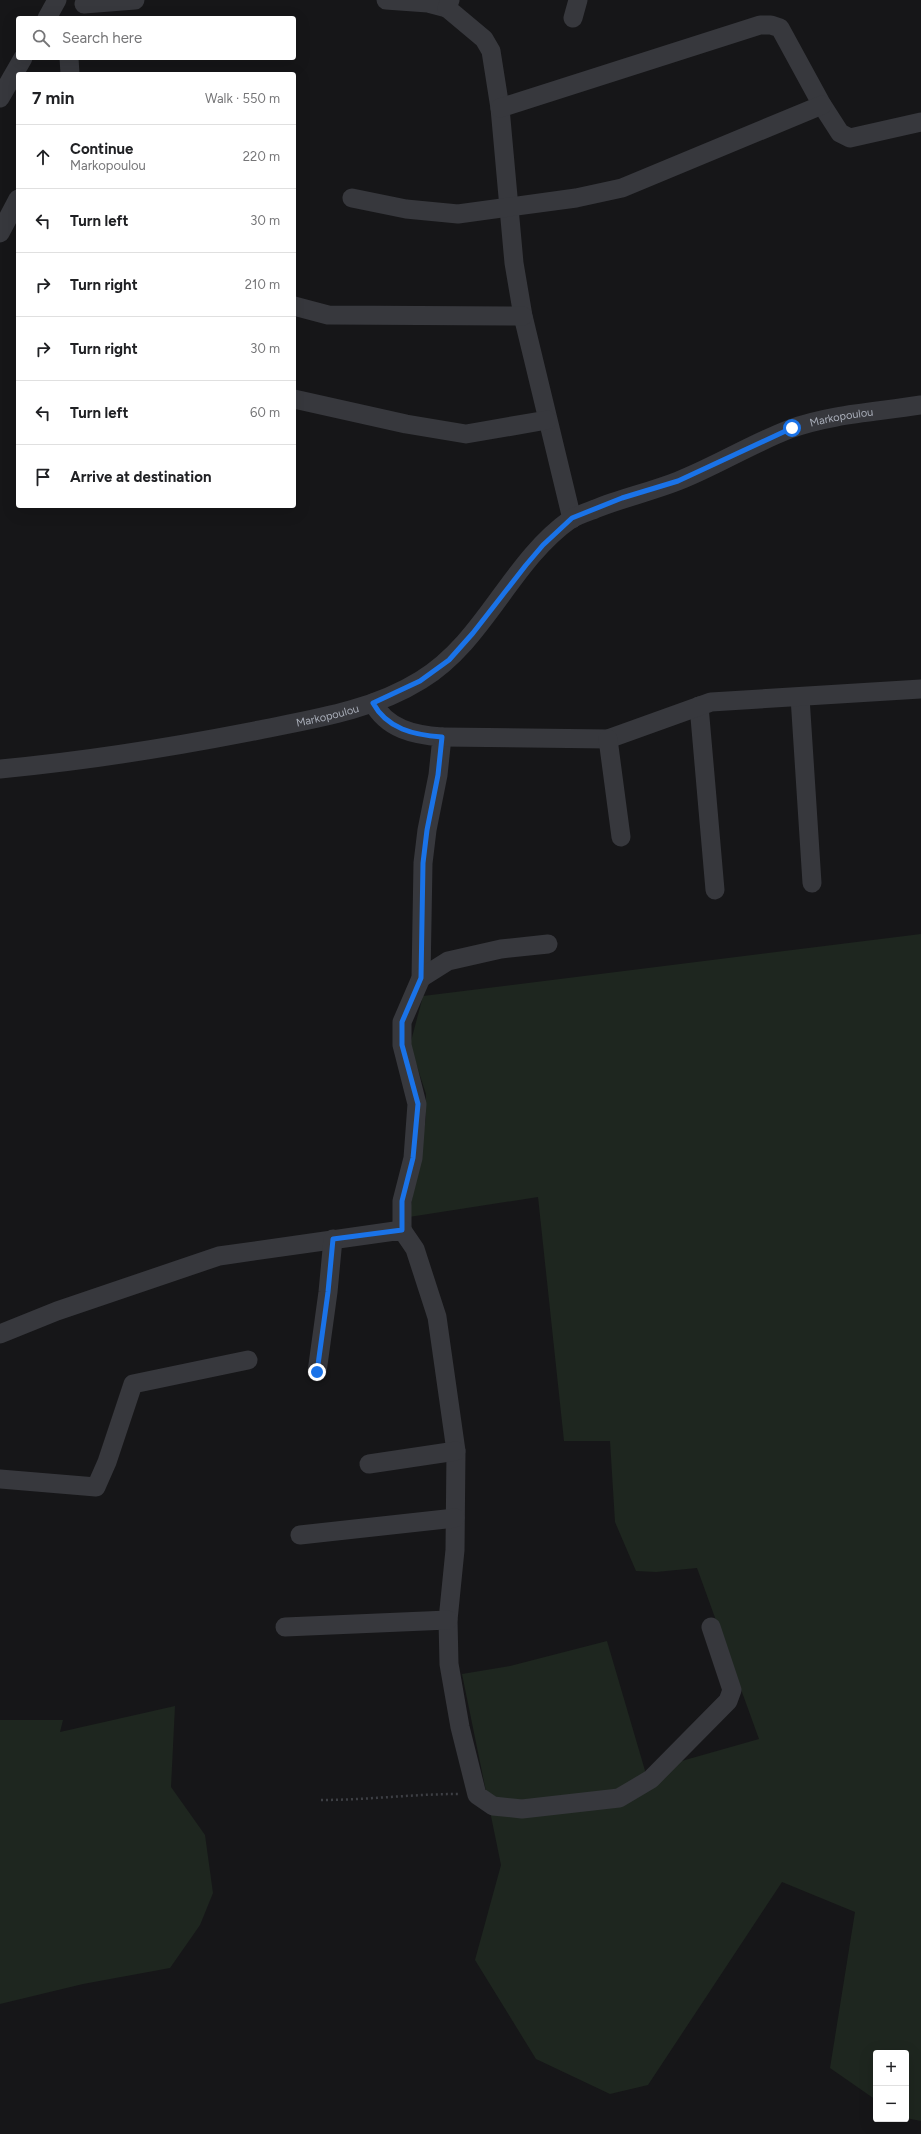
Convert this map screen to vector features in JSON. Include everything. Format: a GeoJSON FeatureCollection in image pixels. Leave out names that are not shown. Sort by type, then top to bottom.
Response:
{"type":"FeatureCollection","features":[{"type":"Feature","properties":{"kind":"street"},"geometry":{"type":"LineString","coordinates":[[48,16],[57,0]]}},
{"type":"Feature","properties":{"kind":"street"},"geometry":{"type":"LineString","coordinates":[[81,7],[135,0]]}},
{"type":"Feature","properties":{"kind":"street"},"geometry":{"type":"LineString","coordinates":[[386,0],[448,4],[484,39],[491,51],[500,108],[514,263],[523,316],[572,518]]}},
{"type":"Feature","properties":{"kind":"street"},"geometry":{"type":"LineString","coordinates":[[573,18],[578,0]]}},
{"type":"Feature","properties":{"kind":"street"},"geometry":{"type":"LineString","coordinates":[[500,108],[625,70],[760,25],[771,25],[780,28],[822,105],[840,133],[850,138],[921,122]]}},
{"type":"Feature","properties":{"kind":"street"},"geometry":{"type":"LineString","coordinates":[[0,98],[22,60]]}},
{"type":"Feature","properties":{"kind":"street"},"geometry":{"type":"LineString","coordinates":[[70,60],[70,72]]}},
{"type":"Feature","properties":{"kind":"street"},"geometry":{"type":"LineString","coordinates":[[352,198],[406,209],[458,214],[576,198],[622,188],[822,105]]}},
{"type":"Feature","properties":{"kind":"street"},"geometry":{"type":"LineString","coordinates":[[0,233],[16,203]]}},
{"type":"Feature","properties":{"kind":"street"},"geometry":{"type":"LineString","coordinates":[[296,307],[328,315],[523,316]]}},
{"type":"Feature","properties":{"kind":"street"},"geometry":{"type":"LineString","coordinates":[[296,399],[406,424],[466,434],[547,420]]}},
{"type":"Feature","properties":{"kind":"street","name":"Markopoulou"},"geometry":{"type":"LineString","coordinates":[[0,769],[67,763],[203,740],[316,719],[373,703],[420,681],[449,660],[473,633],[508,585],[538,550],[572,518],[622,498],[678,481],[792,428],[844,416],[921,405]]}},
{"type":"Feature","properties":{"kind":"street"},"geometry":{"type":"LineString","coordinates":[[373,703],[379,714],[396,727],[427,736],[608,739],[711,702],[921,690]]}},
{"type":"Feature","properties":{"kind":"street"},"geometry":{"type":"LineString","coordinates":[[800,697],[812,883]]}},
{"type":"Feature","properties":{"kind":"street"},"geometry":{"type":"LineString","coordinates":[[699,706],[714,890]]}},
{"type":"Feature","properties":{"kind":"street"},"geometry":{"type":"LineString","coordinates":[[442,737],[438,775],[427,830],[423,863],[421,978],[402,1022],[402,1045],[418,1104],[413,1158],[402,1201],[402,1230],[415,1249],[437,1317],[456,1450],[455,1550],[448,1620],[450,1664],[460,1727],[477,1794],[493,1806],[522,1809],[619,1798],[651,1779],[728,1701],[732,1690],[711,1627]]}},
{"type":"Feature","properties":{"kind":"street"},"geometry":{"type":"LineString","coordinates":[[608,739],[621,837]]}},
{"type":"Feature","properties":{"kind":"street"},"geometry":{"type":"LineString","coordinates":[[421,978],[448,961],[501,949],[548,944]]}},
{"type":"Feature","properties":{"kind":"street"},"geometry":{"type":"LineString","coordinates":[[0,1334],[57,1310],[219,1256],[402,1230]]}},
{"type":"Feature","properties":{"kind":"street"},"geometry":{"type":"LineString","coordinates":[[317,1372],[328,1292],[333,1239]]}},
{"type":"Feature","properties":{"kind":"street"},"geometry":{"type":"LineString","coordinates":[[0,1479],[96,1487],[107,1462],[133,1384],[248,1360]]}},
{"type":"Feature","properties":{"kind":"street"},"geometry":{"type":"LineString","coordinates":[[370,1464],[456,1450]]}},
{"type":"Feature","properties":{"kind":"street"},"geometry":{"type":"LineString","coordinates":[[300,1535],[455,1518]]}},
{"type":"Feature","properties":{"kind":"street"},"geometry":{"type":"LineString","coordinates":[[285,1627],[448,1620]]}},
{"type":"Feature","properties":{"kind":"path"},"geometry":{"type":"LineString","coordinates":[[321,1800],[369,1800],[429,1794],[477,1794]]}},
{"type":"Feature","properties":{"kind":"shaded area"},"geometry":{"type":"Polygon","coordinates":[[[921,934],[921,2121],[909,2119],[909,2050],[873,2050],[873,2098],[830,2068],[855,1912],[782,1882],[648,2085],[610,2094],[536,2059],[475,1960],[501,1865],[462,1674],[510,1666],[607,1641],[646,1774],[664,1766],[759,1739],[697,1568],[656,1572],[636,1571],[615,1522],[610,1441],[564,1441],[538,1197],[409,1217],[426,1118],[426,1094],[410,1045],[423,996],[921,934]]]}},
{"type":"Feature","properties":{"kind":"shaded area"},"geometry":{"type":"Polygon","coordinates":[[[175,1706],[171,1787],[205,1835],[213,1893],[200,1925],[170,1968],[83,1984],[0,2004],[0,1720],[63,1720],[60,1732],[175,1706]]]}},
{"type":"Feature","properties":{"kind":"route"},"geometry":{"type":"LineString","coordinates":[[317,1372],[328,1292],[333,1239],[402,1230],[402,1201],[413,1158],[418,1104],[402,1045],[402,1022],[421,978],[423,961],[423,863],[427,830],[438,775],[442,737],[427,736],[396,727],[379,714],[373,703],[420,681],[449,660],[473,633],[508,585],[543,545],[572,518],[622,498],[678,481],[737,452],[792,428]]}}]}
